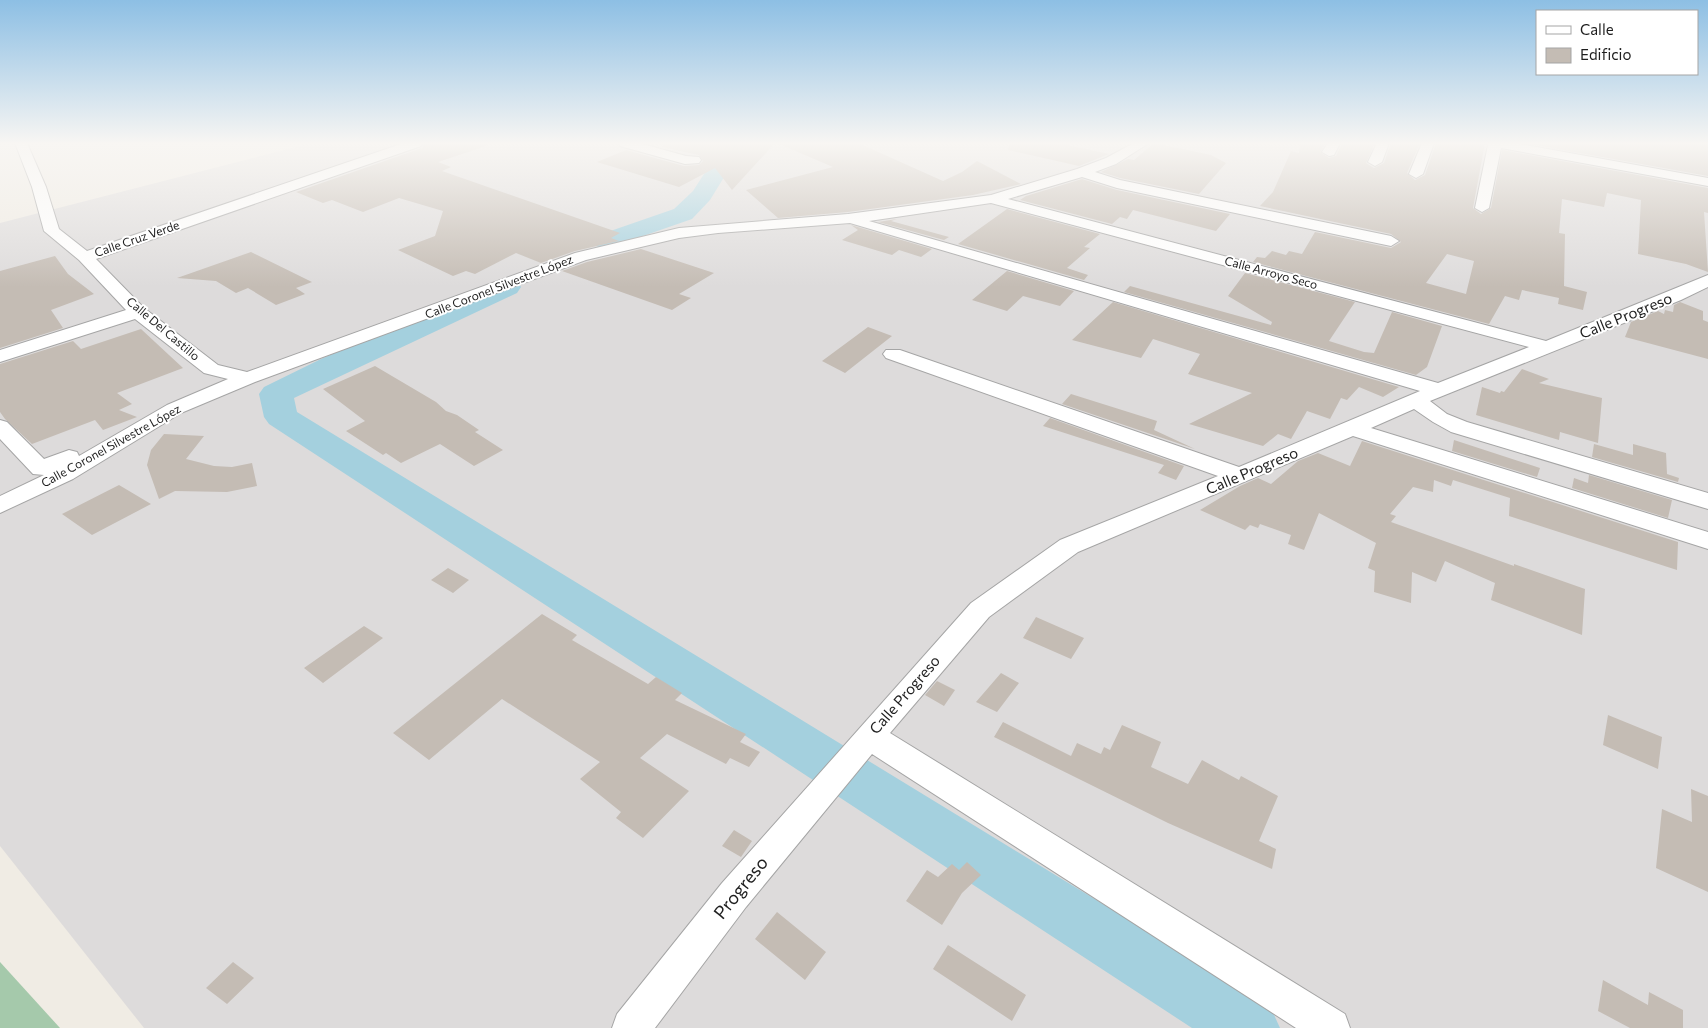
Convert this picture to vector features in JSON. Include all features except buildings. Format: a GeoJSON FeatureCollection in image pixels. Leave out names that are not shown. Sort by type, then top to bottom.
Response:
{"type":"FeatureCollection","features":[{"type":"Feature","properties":{"kind":"street","name":"Calle Del Castillo"},"geometry":{"type":"LineString","coordinates":[[40,191],[52,231],[85,257],[138,312],[211,369],[248,378]]}},
{"type":"Feature","properties":{"kind":"street","name":"Calle Cruz Verde"},"geometry":{"type":"LineString","coordinates":[[85,257],[277,191]]}},
{"type":"Feature","properties":{"kind":"street","name":"Calle Coronel Silvestre López"},"geometry":{"type":"LineString","coordinates":[[0,505],[65,474],[170,411],[248,378],[581,256],[686,232],[848,219],[992,199],[1019,191]]}},
{"type":"Feature","properties":{"kind":"street"},"geometry":{"type":"LineString","coordinates":[[1151,191],[1391,241]]}},
{"type":"Feature","properties":{"kind":"street"},"geometry":{"type":"LineString","coordinates":[[1482,208],[1485,191]]}},
{"type":"Feature","properties":{"kind":"street","name":"Calle Arroyo Seco"},"geometry":{"type":"LineString","coordinates":[[992,199],[1549,347]]}},
{"type":"Feature","properties":{"kind":"street"},"geometry":{"type":"LineString","coordinates":[[848,219],[1439,390]]}},
{"type":"Feature","properties":{"kind":"street","name":"Calle Progreso"},"geometry":{"type":"LineString","coordinates":[[862,744],[980,610],[1037,567],[1069,546],[1242,476],[1414,400],[1676,296],[1708,280]]}},
{"type":"Feature","properties":{"kind":"street"},"geometry":{"type":"LineString","coordinates":[[0,356],[138,312]]}},
{"type":"Feature","properties":{"kind":"street"},"geometry":{"type":"LineString","coordinates":[[893,354],[1242,476]]}},
{"type":"Feature","properties":{"kind":"street","name":"Calle Del Castillo"},"geometry":{"type":"LineString","coordinates":[[170,411],[211,369]]}},
{"type":"Feature","properties":{"kind":"street"},"geometry":{"type":"LineString","coordinates":[[1414,400],[1440,418],[1459,428],[1708,501]]}},
{"type":"Feature","properties":{"kind":"street"},"geometry":{"type":"LineString","coordinates":[[0,426],[40,470],[170,411]]}},
{"type":"Feature","properties":{"kind":"street"},"geometry":{"type":"LineString","coordinates":[[1352,429],[1708,541]]}},
{"type":"Feature","properties":{"kind":"street"},"geometry":{"type":"LineString","coordinates":[[862,744],[1331,1028]]}},
{"type":"Feature","properties":{"kind":"street","name":"Progreso"},"geometry":{"type":"LineString","coordinates":[[631,1028],[734,895],[862,744]]}},
{"type":"Feature","properties":{"kind":"shaded area"},"geometry":{"type":"Polygon","coordinates":[[[125,191],[1708,191],[1708,1028],[144,1028],[0,846],[0,223],[125,191]]]}},
{"type":"Feature","properties":{"kind":"green space"},"geometry":{"type":"Polygon","coordinates":[[[0,962],[60,1028],[0,1028],[0,962]]]}},
{"type":"Feature","properties":{"kind":"waterway"},"geometry":{"type":"LineString","coordinates":[[605,241],[683,214],[704,191]]}},
{"type":"Feature","properties":{"kind":"waterway"},"geometry":{"type":"LineString","coordinates":[[507,287],[332,366],[276,394],[281,417],[1248,1028]]}}]}
